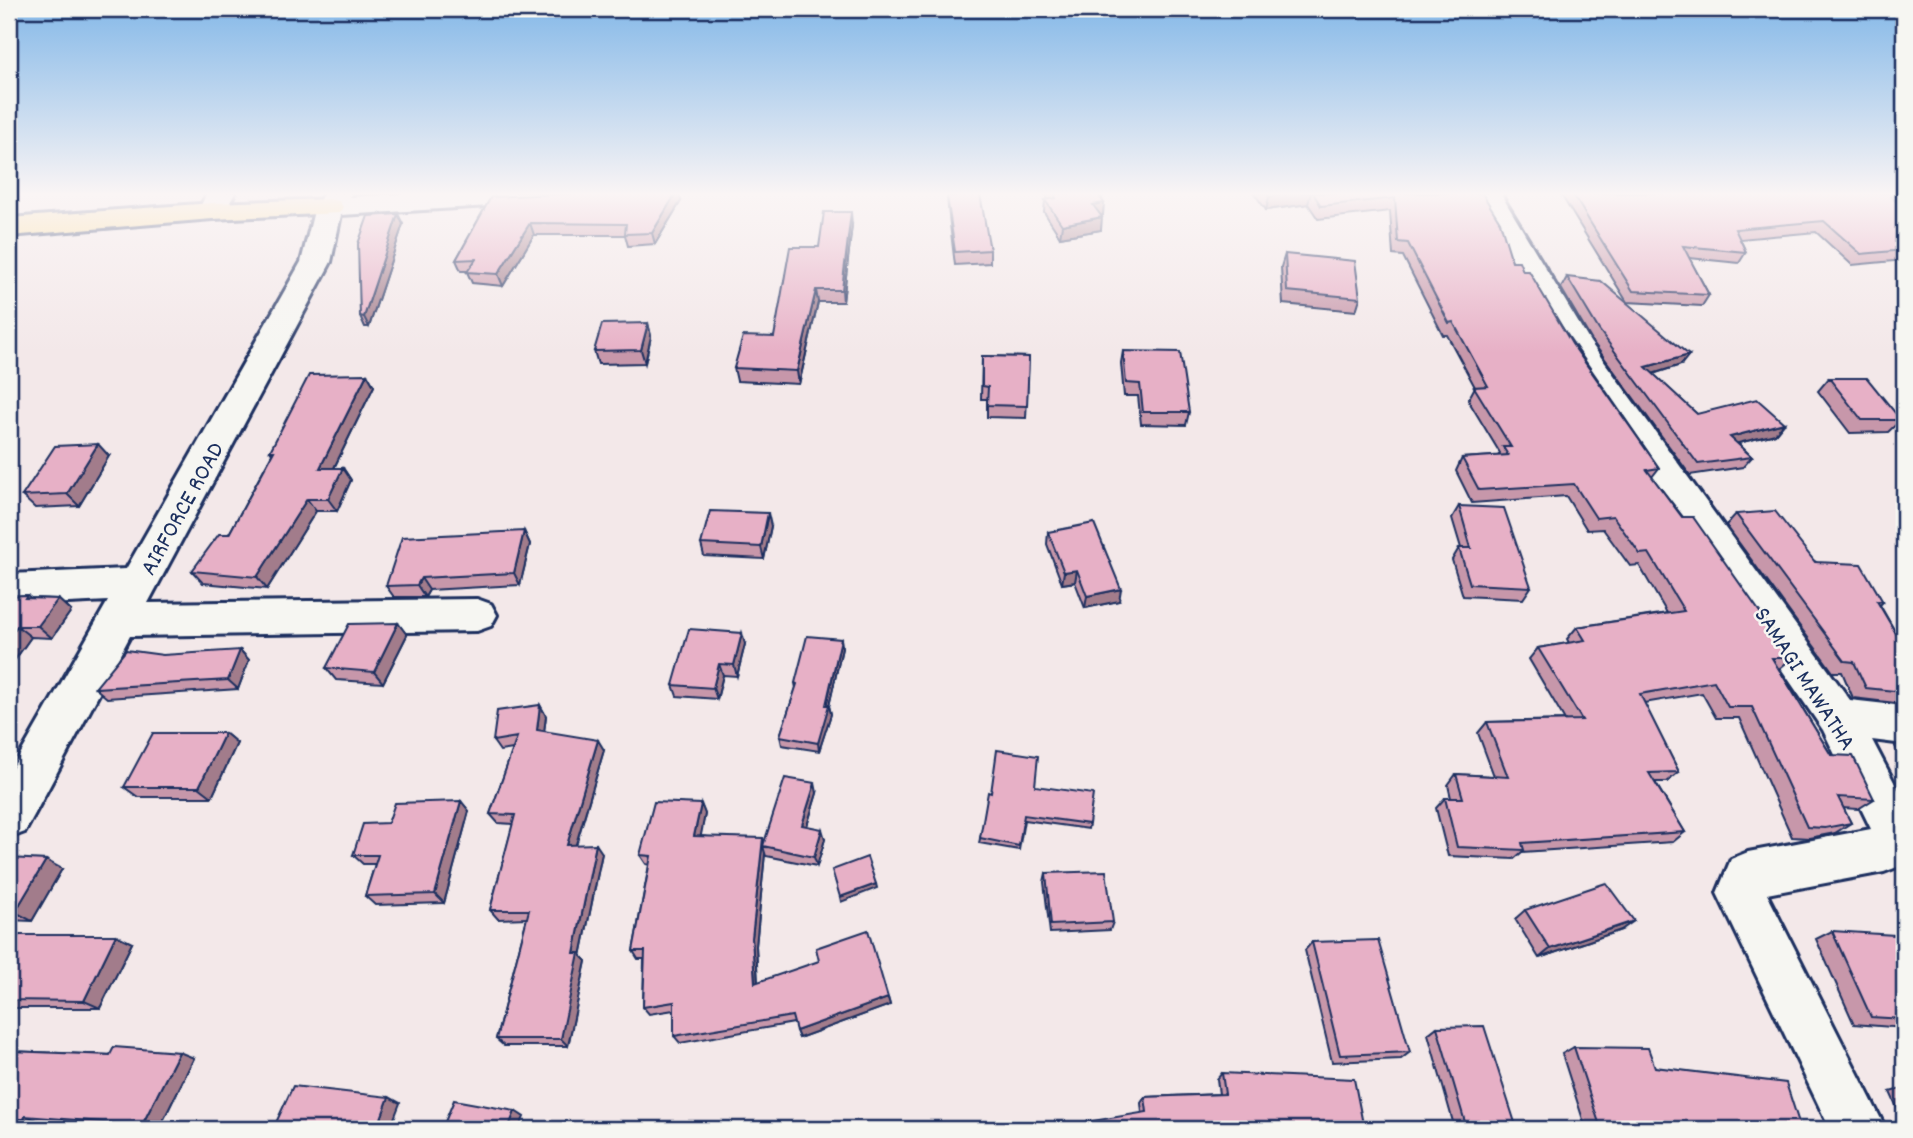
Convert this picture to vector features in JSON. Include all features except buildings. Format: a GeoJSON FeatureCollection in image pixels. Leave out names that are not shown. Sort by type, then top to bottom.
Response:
{"type":"FeatureCollection","features":[{"type":"Feature","properties":{"kind":"street","name":"AIRFORCE ROAD"},"geometry":{"type":"LineString","coordinates":[[9,817],[316,262],[320,246]]}},
{"type":"Feature","properties":{"kind":"street","name":"SAMAGI MAWATHA"},"geometry":{"type":"LineString","coordinates":[[1518,246],[1578,348],[1838,717],[1897,833],[1884,850],[1748,875],[1741,893],[1859,1129]]}},
{"type":"Feature","properties":{"kind":"street"},"geometry":{"type":"LineString","coordinates":[[9,590],[140,584]]}},
{"type":"Feature","properties":{"kind":"street"},"geometry":{"type":"LineString","coordinates":[[119,620],[477,615]]}},
{"type":"Feature","properties":{"kind":"street"},"geometry":{"type":"LineString","coordinates":[[1838,717],[1904,725]]}}]}
